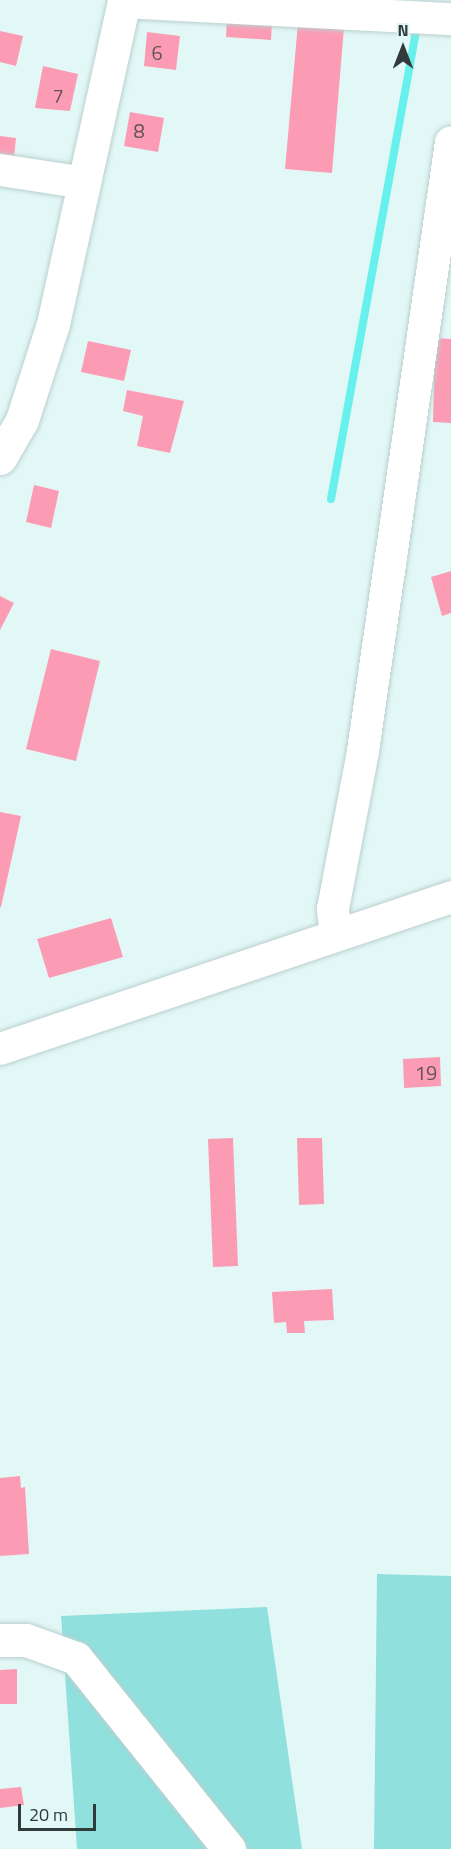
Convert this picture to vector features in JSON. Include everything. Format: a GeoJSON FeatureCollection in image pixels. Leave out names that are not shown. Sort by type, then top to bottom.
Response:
{"type":"FeatureCollection","features":[{"type":"Feature","properties":{"kind":"street"},"geometry":{"type":"LineString","coordinates":[[0,458],[22,420],[37,377],[85,183],[124,1],[451,19]]}},
{"type":"Feature","properties":{"kind":"street"},"geometry":{"type":"LineString","coordinates":[[336,935],[333,909],[363,751],[451,142]]}},
{"type":"Feature","properties":{"kind":"street"},"geometry":{"type":"LineString","coordinates":[[0,170],[85,183]]}},
{"type":"Feature","properties":{"kind":"street"},"geometry":{"type":"LineString","coordinates":[[0,1049],[451,897]]}},
{"type":"Feature","properties":{"kind":"street"},"geometry":{"type":"LineString","coordinates":[[0,1640],[26,1640],[76,1658],[229,1849]]}},
{"type":"Feature","properties":{"kind":"shaded area"},"geometry":{"type":"Polygon","coordinates":[[[377,1574],[451,1576],[451,1849],[374,1849],[377,1574]]]}},
{"type":"Feature","properties":{"kind":"shaded area"},"geometry":{"type":"Polygon","coordinates":[[[267,1607],[302,1849],[77,1849],[61,1616],[267,1607]]]}},
{"type":"Feature","properties":{"kind":"building"},"geometry":{"type":"Polygon","coordinates":[[[227,20],[272,23],[271,40],[226,37],[227,20]]]}},
{"type":"Feature","properties":{"kind":"building"},"geometry":{"type":"Polygon","coordinates":[[[298,23],[344,27],[332,173],[285,169],[298,23]]]}},
{"type":"Feature","properties":{"kind":"building"},"geometry":{"type":"Polygon","coordinates":[[[0,31],[23,36],[16,66],[0,62],[0,31]]]}},
{"type":"Feature","properties":{"kind":"building"},"geometry":{"type":"Polygon","coordinates":[[[147,32],[180,36],[176,70],[144,66],[147,32]]]}},
{"type":"Feature","properties":{"kind":"building"},"geometry":{"type":"Polygon","coordinates":[[[43,66],[78,74],[70,111],[35,108],[43,66]]]}},
{"type":"Feature","properties":{"kind":"building"},"geometry":{"type":"Polygon","coordinates":[[[130,112],[164,118],[158,152],[124,146],[130,112]]]}},
{"type":"Feature","properties":{"kind":"building"},"geometry":{"type":"Polygon","coordinates":[[[0,136],[16,138],[14,157],[0,156],[0,136]]]}},
{"type":"Feature","properties":{"kind":"building"},"geometry":{"type":"Polygon","coordinates":[[[435,338],[451,339],[451,423],[433,422],[435,338]]]}},
{"type":"Feature","properties":{"kind":"building"},"geometry":{"type":"Polygon","coordinates":[[[88,341],[131,350],[124,381],[81,372],[88,341]]]}},
{"type":"Feature","properties":{"kind":"building"},"geometry":{"type":"Polygon","coordinates":[[[127,390],[184,401],[170,453],[137,446],[143,416],[123,411],[127,390]]]}},
{"type":"Feature","properties":{"kind":"building"},"geometry":{"type":"Polygon","coordinates":[[[34,485],[59,491],[51,528],[26,522],[34,485]]]}},
{"type":"Feature","properties":{"kind":"building"},"geometry":{"type":"Polygon","coordinates":[[[451,571],[451,613],[442,616],[431,577],[451,571]]]}},
{"type":"Feature","properties":{"kind":"building"},"geometry":{"type":"Polygon","coordinates":[[[0,596],[14,603],[0,630],[0,596]]]}},
{"type":"Feature","properties":{"kind":"building"},"geometry":{"type":"Polygon","coordinates":[[[51,649],[100,661],[76,761],[26,749],[51,649]]]}},
{"type":"Feature","properties":{"kind":"building"},"geometry":{"type":"Polygon","coordinates":[[[0,812],[21,816],[1,907],[0,907],[0,812]]]}},
{"type":"Feature","properties":{"kind":"building"},"geometry":{"type":"Polygon","coordinates":[[[111,918],[123,957],[49,978],[37,939],[111,918]]]}},
{"type":"Feature","properties":{"kind":"building"},"geometry":{"type":"Polygon","coordinates":[[[440,1057],[441,1086],[404,1088],[403,1059],[440,1057]]]}},
{"type":"Feature","properties":{"kind":"building"},"geometry":{"type":"Polygon","coordinates":[[[233,1138],[238,1266],[213,1267],[208,1139],[233,1138]]]}},
{"type":"Feature","properties":{"kind":"building"},"geometry":{"type":"Polygon","coordinates":[[[297,1138],[322,1138],[324,1204],[299,1205],[297,1138]]]}},
{"type":"Feature","properties":{"kind":"building"},"geometry":{"type":"Polygon","coordinates":[[[332,1289],[334,1320],[304,1321],[305,1333],[287,1333],[286,1322],[274,1323],[272,1292],[332,1289]]]}},
{"type":"Feature","properties":{"kind":"building"},"geometry":{"type":"Polygon","coordinates":[[[20,1476],[21,1488],[25,1487],[29,1554],[0,1556],[0,1478],[20,1476]]]}},
{"type":"Feature","properties":{"kind":"building"},"geometry":{"type":"Polygon","coordinates":[[[17,1669],[17,1704],[0,1704],[0,1670],[17,1669]]]}},
{"type":"Feature","properties":{"kind":"building"},"geometry":{"type":"Polygon","coordinates":[[[21,1787],[24,1805],[0,1808],[0,1789],[21,1787]]]}},
{"type":"Feature","properties":{"kind":"waterway"},"geometry":{"type":"LineString","coordinates":[[331,499],[416,30]]}}]}
